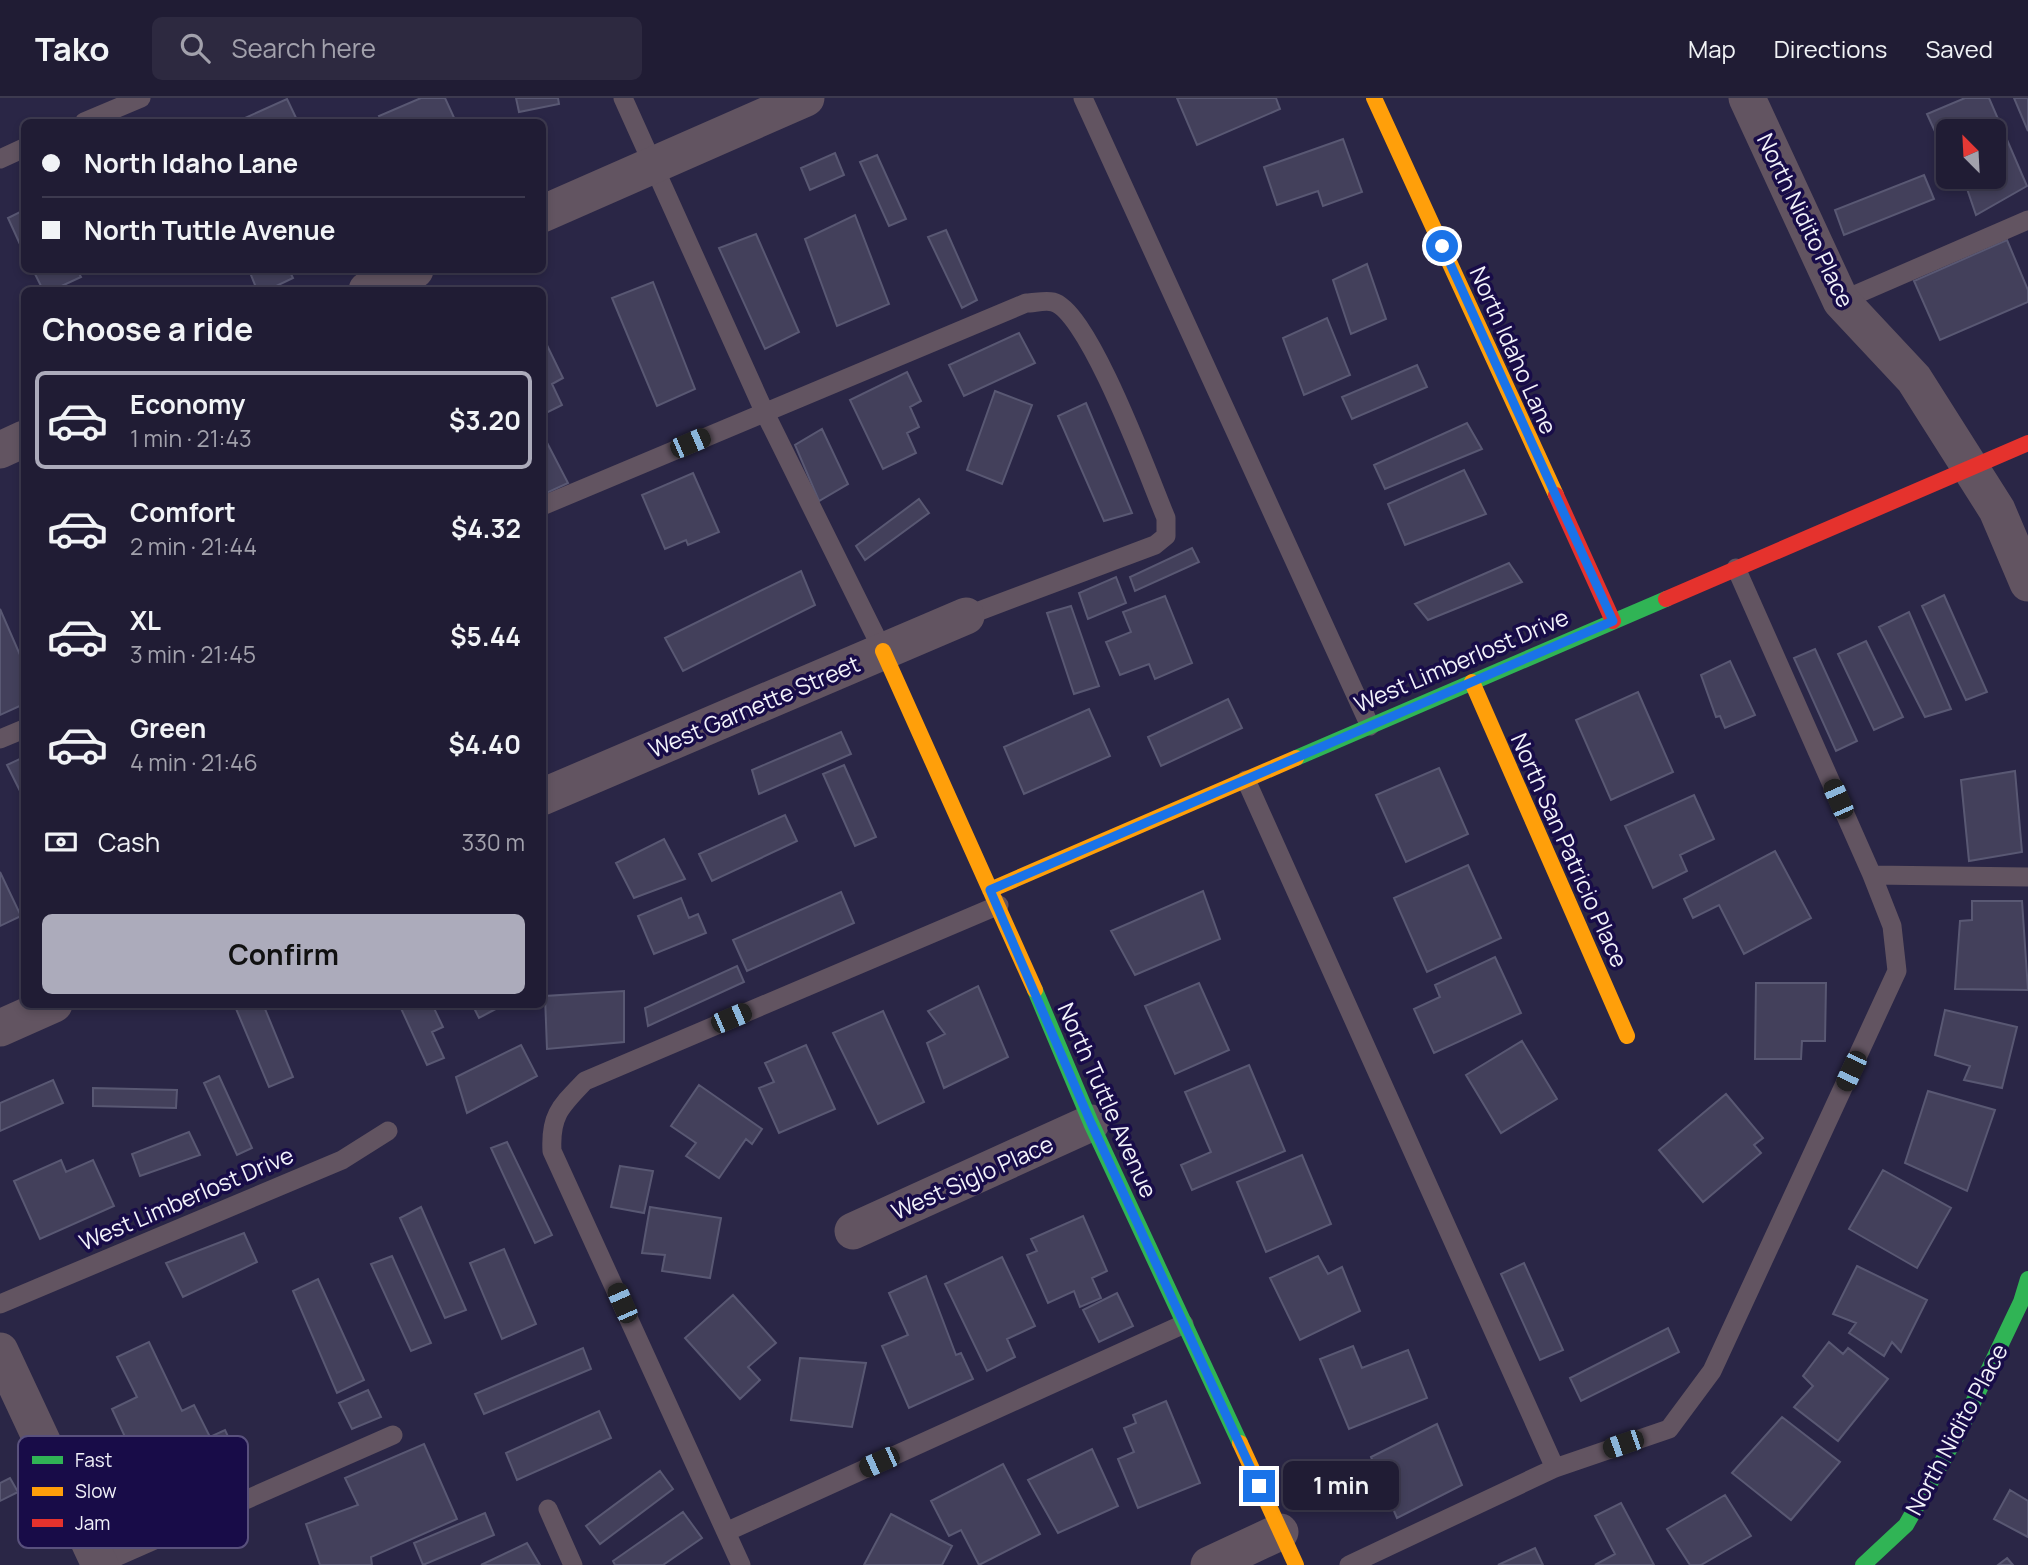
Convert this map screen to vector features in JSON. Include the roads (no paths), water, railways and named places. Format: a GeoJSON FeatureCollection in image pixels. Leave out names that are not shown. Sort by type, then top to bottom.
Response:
{"type":"FeatureCollection","features":[{"type":"Feature","properties":{"kind":"street"},"geometry":{"type":"LineString","coordinates":[[546,212],[806,98]]}},
{"type":"Feature","properties":{"kind":"street","name":"North Idaho Lane"},"geometry":{"type":"LineString","coordinates":[[1374,98],[1613,621]]}},
{"type":"Feature","properties":{"kind":"street","name":"North Nidito Place"},"geometry":{"type":"LineString","coordinates":[[1760,102],[1840,301],[1914,379],[1968,469],[1997,510],[2028,583]]}},
{"type":"Feature","properties":{"kind":"street"},"geometry":{"type":"LineString","coordinates":[[374,287],[408,273]]}},
{"type":"Feature","properties":{"kind":"street"},"geometry":{"type":"LineString","coordinates":[[0,450],[21,440]]}},
{"type":"Feature","properties":{"kind":"street","name":"West Limberlost Drive"},"geometry":{"type":"LineString","coordinates":[[995,897],[1246,780],[2028,443]]}},
{"type":"Feature","properties":{"kind":"street","name":"West Garnette Street"},"geometry":{"type":"LineString","coordinates":[[546,795],[966,616]]}},
{"type":"Feature","properties":{"kind":"street","name":"North Tuttle Avenue"},"geometry":{"type":"LineString","coordinates":[[883,652],[995,897],[1091,1123],[1296,1565]]}},
{"type":"Feature","properties":{"kind":"street","name":"North San Patricio Place"},"geometry":{"type":"LineString","coordinates":[[1472,682],[1627,1036]]}},
{"type":"Feature","properties":{"kind":"street"},"geometry":{"type":"LineString","coordinates":[[0,1028],[45,1008]]}},
{"type":"Feature","properties":{"kind":"street","name":"West Siglo Place"},"geometry":{"type":"LineString","coordinates":[[853,1231],[1091,1123]]}},
{"type":"Feature","properties":{"kind":"street","name":"North Nidito Place"},"geometry":{"type":"LineString","coordinates":[[1863,1565],[1906,1525],[1959,1432],[2026,1295]]}},
{"type":"Feature","properties":{"kind":"street"},"geometry":{"type":"LineString","coordinates":[[0,1351],[40,1436]]}},
{"type":"Feature","properties":{"kind":"street"},"geometry":{"type":"LineString","coordinates":[[1209,1565],[1280,1532]]}},
{"type":"Feature","properties":{"kind":"street"},"geometry":{"type":"LineString","coordinates":[[92,1548],[100,1564]]}},
{"type":"Feature","properties":{"kind":"lane"},"geometry":{"type":"LineString","coordinates":[[91,119],[141,98]]}},
{"type":"Feature","properties":{"kind":"lane"},"geometry":{"type":"LineString","coordinates":[[623,98],[764,411],[883,652]]}},
{"type":"Feature","properties":{"kind":"lane"},"geometry":{"type":"LineString","coordinates":[[1083,98],[1370,726]]}},
{"type":"Feature","properties":{"kind":"lane"},"geometry":{"type":"LineString","coordinates":[[0,159],[21,149]]}},
{"type":"Feature","properties":{"kind":"lane"},"geometry":{"type":"LineString","coordinates":[[1840,301],[2028,220]]}},
{"type":"Feature","properties":{"kind":"lane"},"geometry":{"type":"LineString","coordinates":[[546,504],[1026,303],[1054,302],[1068,313],[1091,343],[1166,518],[1166,536],[1155,545],[966,616]]}},
{"type":"Feature","properties":{"kind":"lane"},"geometry":{"type":"LineString","coordinates":[[1349,1565],[1555,1468],[1669,1429],[1712,1371],[1897,971],[1892,926],[1872,876],[1736,569]]}},
{"type":"Feature","properties":{"kind":"lane"},"geometry":{"type":"LineString","coordinates":[[0,739],[21,730]]}},
{"type":"Feature","properties":{"kind":"lane"},"geometry":{"type":"LineString","coordinates":[[1246,780],[1555,1468]]}},
{"type":"Feature","properties":{"kind":"lane"},"geometry":{"type":"LineString","coordinates":[[1872,876],[2028,877]]}},
{"type":"Feature","properties":{"kind":"lane"},"geometry":{"type":"LineString","coordinates":[[741,1565],[552,1151],[551,1125],[563,1103],[585,1081],[995,897]]}},
{"type":"Feature","properties":{"kind":"lane","name":"West Limberlost Drive"},"geometry":{"type":"LineString","coordinates":[[0,1304],[342,1160],[388,1131]]}},
{"type":"Feature","properties":{"kind":"lane"},"geometry":{"type":"LineString","coordinates":[[726,1532],[1184,1324]]}},
{"type":"Feature","properties":{"kind":"lane"},"geometry":{"type":"LineString","coordinates":[[248,1499],[393,1435]]}},
{"type":"Feature","properties":{"kind":"lane"},"geometry":{"type":"LineString","coordinates":[[548,1509],[573,1565]]}},
{"type":"Feature","properties":{"kind":"lane"},"geometry":{"type":"LineString","coordinates":[[100,1564],[136,1548]]}}]}
